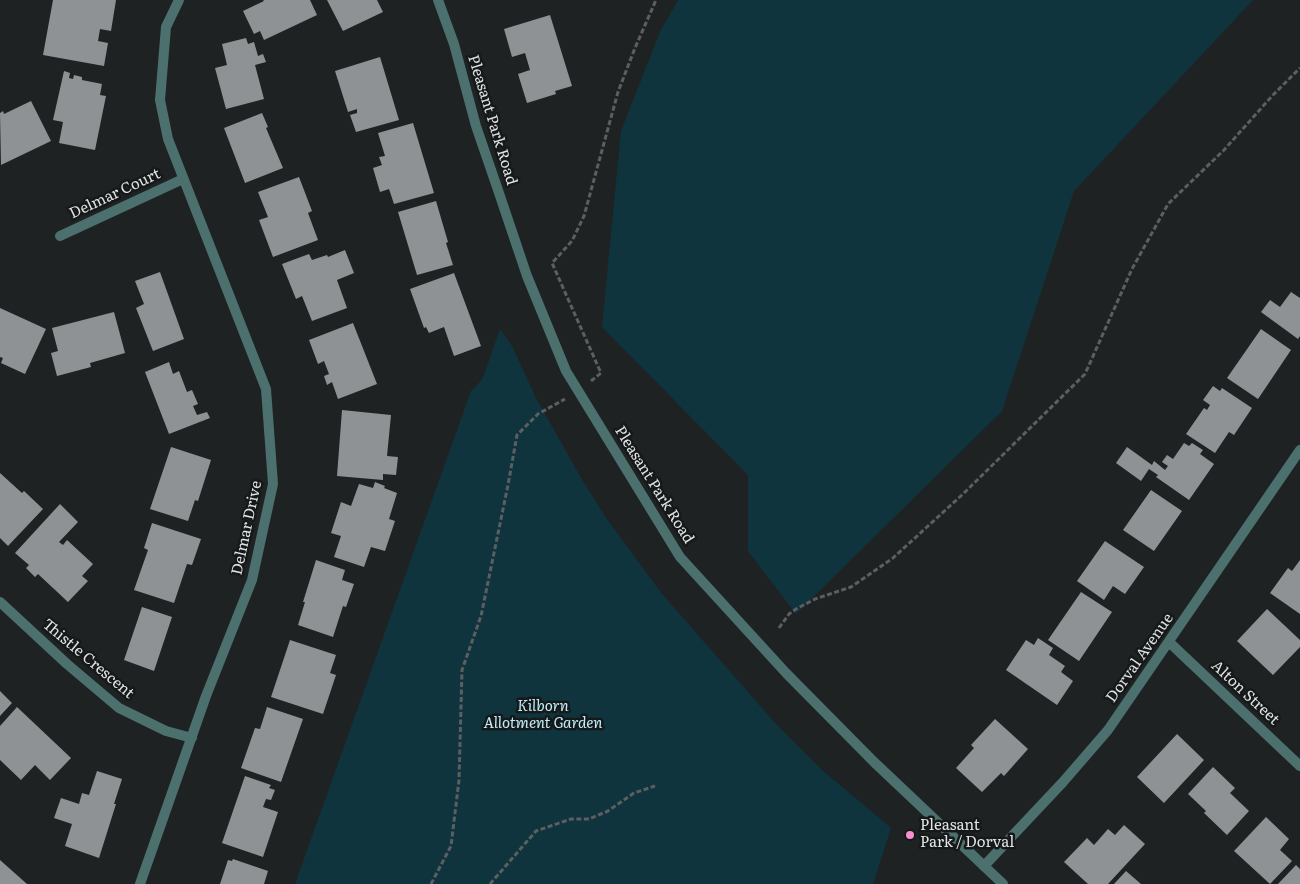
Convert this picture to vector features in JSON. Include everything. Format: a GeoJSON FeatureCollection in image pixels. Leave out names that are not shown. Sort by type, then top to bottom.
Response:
{"type":"FeatureCollection","features":[{"type":"Feature","properties":{"kind":"street","name":"Delmar Drive"},"geometry":{"type":"LineString","coordinates":[[140,884],[206,696],[252,580],[273,484],[266,389],[168,139],[160,100],[166,26],[179,0]]}},
{"type":"Feature","properties":{"kind":"street","name":"Pleasant Park Road"},"geometry":{"type":"LineString","coordinates":[[438,0],[454,44],[476,126],[528,276],[566,371],[680,556],[786,673],[874,762],[1003,884]]}},
{"type":"Feature","properties":{"kind":"street","name":"Delmar Court"},"geometry":{"type":"LineString","coordinates":[[60,236],[183,179]]}},
{"type":"Feature","properties":{"kind":"street","name":"Dorval Avenue"},"geometry":{"type":"LineString","coordinates":[[984,866],[1064,782],[1108,730],[1300,450]]}},
{"type":"Feature","properties":{"kind":"street","name":"Thistle Crescent"},"geometry":{"type":"LineString","coordinates":[[0,602],[67,664],[119,708],[166,731],[192,738]]}},
{"type":"Feature","properties":{"kind":"street","name":"Alton Street"},"geometry":{"type":"LineString","coordinates":[[1169,642],[1300,766]]}},
{"type":"Feature","properties":{"kind":"path"},"geometry":{"type":"LineString","coordinates":[[431,884],[451,846],[458,780],[462,670],[481,616],[517,434],[538,414],[578,391],[601,373],[552,263],[572,241],[584,216],[618,92],[656,0]]}},
{"type":"Feature","properties":{"kind":"path"},"geometry":{"type":"LineString","coordinates":[[779,628],[789,614],[796,609],[851,587],[893,558],[963,494],[1085,374],[1132,269],[1168,204],[1224,150],[1273,94],[1300,68]]}},
{"type":"Feature","properties":{"kind":"path"},"geometry":{"type":"LineString","coordinates":[[490,884],[536,831],[571,819],[589,819],[608,811],[634,793],[655,786]]}},
{"type":"Feature","properties":{"kind":"green space"},"geometry":{"type":"Polygon","coordinates":[[[678,0],[1253,0],[1074,191],[1002,411],[796,614],[748,551],[748,475],[602,327],[621,131],[660,32],[678,0]]]}},
{"type":"Feature","properties":{"kind":"green space","name":"Kilborn Allotment Garden"},"geometry":{"type":"Polygon","coordinates":[[[500,329],[512,346],[535,396],[581,478],[606,518],[662,594],[776,724],[822,770],[891,828],[873,884],[295,884],[471,391],[482,380],[500,329]]]}},
{"type":"Feature","properties":{"kind":"building"},"geometry":{"type":"Polygon","coordinates":[[[53,0],[116,0],[111,31],[100,29],[98,41],[108,43],[104,66],[43,55],[53,0]]]}},
{"type":"Feature","properties":{"kind":"building"},"geometry":{"type":"Polygon","coordinates":[[[263,0],[310,0],[317,15],[264,40],[260,31],[254,34],[243,11],[263,0]]]}},
{"type":"Feature","properties":{"kind":"building"},"geometry":{"type":"Polygon","coordinates":[[[327,0],[377,0],[383,12],[343,31],[327,0]]]}},
{"type":"Feature","properties":{"kind":"building"},"geometry":{"type":"Polygon","coordinates":[[[550,15],[572,86],[555,91],[556,94],[527,103],[518,74],[530,70],[525,53],[512,57],[504,29],[550,15]]]}},
{"type":"Feature","properties":{"kind":"building"},"geometry":{"type":"Polygon","coordinates":[[[246,38],[248,44],[254,42],[258,56],[263,54],[266,62],[255,65],[264,99],[226,109],[215,68],[227,65],[222,44],[246,38]]]}},
{"type":"Feature","properties":{"kind":"building"},"geometry":{"type":"Polygon","coordinates":[[[380,57],[399,120],[356,132],[350,115],[357,113],[357,109],[348,112],[335,71],[380,57]]]}},
{"type":"Feature","properties":{"kind":"building"},"geometry":{"type":"Polygon","coordinates":[[[64,71],[70,73],[69,78],[73,79],[74,75],[82,77],[82,80],[102,84],[100,95],[106,96],[95,150],[59,143],[63,122],[53,120],[64,71]]]}},
{"type":"Feature","properties":{"kind":"building"},"geometry":{"type":"Polygon","coordinates":[[[31,101],[51,141],[1,165],[0,113],[3,111],[4,114],[31,101]]]}},
{"type":"Feature","properties":{"kind":"building"},"geometry":{"type":"Polygon","coordinates":[[[262,113],[268,127],[266,128],[283,168],[245,183],[224,128],[262,113]]]}},
{"type":"Feature","properties":{"kind":"building"},"geometry":{"type":"Polygon","coordinates":[[[413,123],[434,193],[394,204],[389,189],[380,192],[373,168],[382,165],[379,157],[385,156],[378,133],[413,123]]]}},
{"type":"Feature","properties":{"kind":"building"},"geometry":{"type":"Polygon","coordinates":[[[299,177],[312,211],[308,213],[318,240],[273,257],[259,220],[268,217],[258,192],[299,177]]]}},
{"type":"Feature","properties":{"kind":"building"},"geometry":{"type":"Polygon","coordinates":[[[436,201],[453,265],[417,275],[398,212],[436,201]]]}},
{"type":"Feature","properties":{"kind":"building"},"geometry":{"type":"Polygon","coordinates":[[[345,250],[354,273],[337,280],[347,308],[312,321],[302,296],[296,299],[282,264],[309,254],[312,260],[327,255],[328,257],[345,250]]]}},
{"type":"Feature","properties":{"kind":"building"},"geometry":{"type":"Polygon","coordinates":[[[160,272],[184,339],[153,351],[136,308],[144,304],[135,281],[160,272]]]}},
{"type":"Feature","properties":{"kind":"building"},"geometry":{"type":"Polygon","coordinates":[[[454,273],[481,346],[454,356],[444,327],[429,333],[426,327],[424,328],[410,289],[454,273]]]}},
{"type":"Feature","properties":{"kind":"building"},"geometry":{"type":"Polygon","coordinates":[[[1291,292],[1300,298],[1300,336],[1298,339],[1261,312],[1270,300],[1280,307],[1291,292]]]}},
{"type":"Feature","properties":{"kind":"building"},"geometry":{"type":"Polygon","coordinates":[[[0,308],[46,329],[25,374],[1,363],[3,358],[0,357],[0,308]]]}},
{"type":"Feature","properties":{"kind":"building"},"geometry":{"type":"Polygon","coordinates":[[[114,312],[125,353],[90,363],[91,367],[57,376],[51,353],[58,351],[52,328],[114,312]]]}},
{"type":"Feature","properties":{"kind":"building"},"geometry":{"type":"Polygon","coordinates":[[[353,323],[377,384],[338,399],[332,382],[327,385],[324,376],[329,374],[324,361],[318,364],[309,340],[353,323]]]}},
{"type":"Feature","properties":{"kind":"building"},"geometry":{"type":"Polygon","coordinates":[[[1261,329],[1291,350],[1258,399],[1227,378],[1261,329]]]}},
{"type":"Feature","properties":{"kind":"building"},"geometry":{"type":"Polygon","coordinates":[[[169,362],[173,374],[179,371],[187,392],[192,390],[198,404],[193,406],[197,415],[207,412],[210,418],[169,434],[145,372],[169,362]]]}},
{"type":"Feature","properties":{"kind":"building"},"geometry":{"type":"Polygon","coordinates":[[[1213,386],[1220,391],[1222,388],[1252,408],[1234,435],[1229,432],[1215,453],[1186,434],[1204,408],[1207,410],[1210,405],[1203,400],[1213,386]]]}},
{"type":"Feature","properties":{"kind":"building"},"geometry":{"type":"Polygon","coordinates":[[[342,410],[391,415],[387,456],[398,457],[396,475],[383,474],[383,480],[337,476],[342,410]]]}},
{"type":"Feature","properties":{"kind":"building"},"geometry":{"type":"Polygon","coordinates":[[[1184,443],[1189,446],[1192,443],[1203,450],[1200,454],[1214,464],[1189,500],[1156,477],[1158,475],[1149,469],[1141,481],[1116,463],[1127,447],[1152,465],[1154,461],[1165,470],[1168,466],[1162,462],[1167,455],[1173,459],[1184,443]]]}},
{"type":"Feature","properties":{"kind":"building"},"geometry":{"type":"Polygon","coordinates":[[[171,447],[211,460],[198,501],[195,500],[188,521],[150,509],[171,447]]]}},
{"type":"Feature","properties":{"kind":"building"},"geometry":{"type":"Polygon","coordinates":[[[0,473],[22,493],[24,491],[43,509],[8,546],[0,538],[0,473]]]}},
{"type":"Feature","properties":{"kind":"building"},"geometry":{"type":"Polygon","coordinates":[[[375,482],[397,493],[389,519],[395,521],[385,551],[371,547],[364,567],[334,557],[341,536],[331,533],[341,502],[351,506],[359,484],[373,488],[375,482]]]}},
{"type":"Feature","properties":{"kind":"building"},"geometry":{"type":"Polygon","coordinates":[[[1151,490],[1182,511],[1154,551],[1123,530],[1151,490]]]}},
{"type":"Feature","properties":{"kind":"building"},"geometry":{"type":"Polygon","coordinates":[[[60,504],[78,522],[59,542],[63,545],[67,540],[93,564],[82,576],[88,581],[68,602],[38,574],[35,577],[26,568],[29,565],[15,553],[60,504]]]}},
{"type":"Feature","properties":{"kind":"building"},"geometry":{"type":"Polygon","coordinates":[[[152,523],[201,539],[192,565],[187,564],[174,603],[134,590],[148,550],[144,548],[152,523]]]}},
{"type":"Feature","properties":{"kind":"building"},"geometry":{"type":"Polygon","coordinates":[[[1105,541],[1144,567],[1125,594],[1113,586],[1104,600],[1077,581],[1105,541]]]}},
{"type":"Feature","properties":{"kind":"building"},"geometry":{"type":"Polygon","coordinates":[[[316,560],[345,570],[342,580],[354,584],[346,607],[343,606],[333,637],[298,625],[316,560]]]}},
{"type":"Feature","properties":{"kind":"building"},"geometry":{"type":"Polygon","coordinates":[[[1300,560],[1300,614],[1270,593],[1288,568],[1292,571],[1300,560]]]}},
{"type":"Feature","properties":{"kind":"building"},"geometry":{"type":"Polygon","coordinates":[[[1081,592],[1112,612],[1079,661],[1048,640],[1081,592]]]}},
{"type":"Feature","properties":{"kind":"building"},"geometry":{"type":"Polygon","coordinates":[[[142,607],[172,617],[154,671],[124,660],[142,607]]]}},
{"type":"Feature","properties":{"kind":"building"},"geometry":{"type":"Polygon","coordinates":[[[1267,609],[1300,640],[1300,647],[1273,675],[1237,641],[1267,609]]]}},
{"type":"Feature","properties":{"kind":"building"},"geometry":{"type":"Polygon","coordinates":[[[1038,638],[1053,648],[1049,655],[1065,666],[1061,672],[1073,681],[1057,705],[1006,670],[1026,640],[1034,645],[1038,638]]]}},
{"type":"Feature","properties":{"kind":"building"},"geometry":{"type":"Polygon","coordinates":[[[290,640],[336,655],[330,673],[336,675],[323,714],[271,697],[290,640]]]}},
{"type":"Feature","properties":{"kind":"building"},"geometry":{"type":"Polygon","coordinates":[[[0,691],[12,703],[0,716],[0,691]]]}},
{"type":"Feature","properties":{"kind":"building"},"geometry":{"type":"Polygon","coordinates":[[[17,707],[71,758],[50,780],[35,765],[21,780],[0,760],[0,726],[17,707]]]}},
{"type":"Feature","properties":{"kind":"building"},"geometry":{"type":"Polygon","coordinates":[[[267,707],[303,719],[281,782],[241,768],[255,728],[260,729],[267,707]]]}},
{"type":"Feature","properties":{"kind":"building"},"geometry":{"type":"Polygon","coordinates":[[[995,719],[1028,749],[1004,776],[1001,773],[982,792],[956,768],[974,748],[971,745],[995,719]]]}},
{"type":"Feature","properties":{"kind":"building"},"geometry":{"type":"Polygon","coordinates":[[[1177,734],[1204,760],[1164,803],[1137,777],[1177,734]]]}},
{"type":"Feature","properties":{"kind":"building"},"geometry":{"type":"Polygon","coordinates":[[[1213,767],[1235,788],[1230,793],[1249,811],[1227,835],[1204,813],[1206,811],[1188,794],[1213,767]]]}},
{"type":"Feature","properties":{"kind":"building"},"geometry":{"type":"Polygon","coordinates":[[[97,771],[122,779],[99,858],[65,846],[72,824],[54,818],[61,798],[79,804],[82,793],[89,795],[97,771]]]}},
{"type":"Feature","properties":{"kind":"building"},"geometry":{"type":"Polygon","coordinates":[[[245,776],[271,785],[269,788],[275,790],[271,800],[266,799],[263,807],[278,812],[263,857],[222,843],[245,776]]]}},
{"type":"Feature","properties":{"kind":"building"},"geometry":{"type":"Polygon","coordinates":[[[1266,817],[1289,839],[1280,850],[1292,861],[1270,884],[1234,851],[1266,817]]]}},
{"type":"Feature","properties":{"kind":"building"},"geometry":{"type":"Polygon","coordinates":[[[1124,825],[1145,844],[1108,884],[1088,884],[1064,862],[1087,838],[1094,845],[1108,829],[1115,835],[1124,825]]]}},
{"type":"Feature","properties":{"kind":"building"},"geometry":{"type":"Polygon","coordinates":[[[233,859],[268,871],[264,884],[220,884],[228,860],[232,861],[233,859]]]}},
{"type":"Feature","properties":{"kind":"building"},"geometry":{"type":"Polygon","coordinates":[[[0,860],[27,884],[0,884],[0,860]]]}},
{"type":"Feature","properties":{"kind":"building"},"geometry":{"type":"Polygon","coordinates":[[[1296,865],[1300,869],[1300,884],[1278,884],[1296,865]]]}},
{"type":"Feature","properties":{"kind":"building"},"geometry":{"type":"Polygon","coordinates":[[[1126,871],[1141,884],[1114,884],[1126,871]]]}},
{"type":"Feature","properties":{"kind":"place","name":"Pleasant Park / Dorval"},"geometry":{"type":"Point","coordinates":[910,835]}}]}
